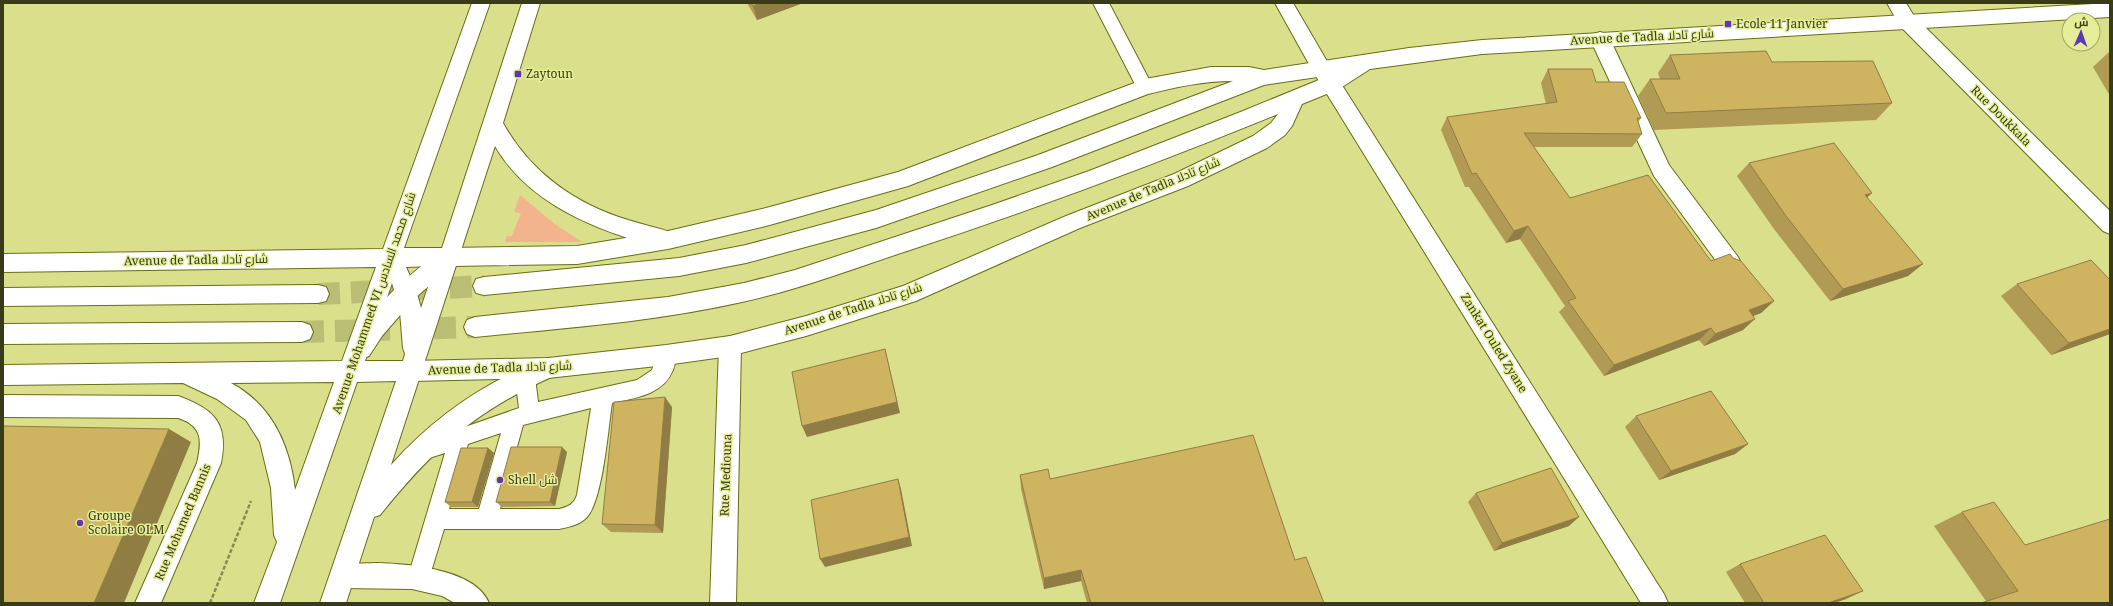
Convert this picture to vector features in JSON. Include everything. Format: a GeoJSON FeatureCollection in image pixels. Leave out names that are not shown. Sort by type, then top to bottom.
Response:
{"type":"FeatureCollection","features":[{"type":"Feature","properties":{"kind":"main road","name":"Avenue Mohammed VI شارع محمد السادس"},"geometry":{"type":"LineString","coordinates":[[267,603],[389,257],[481,3]]}},
{"type":"Feature","properties":{"kind":"main road"},"geometry":{"type":"LineString","coordinates":[[333,603],[532,3]]}},
{"type":"Feature","properties":{"kind":"main road","name":"Zankat Ouled Zyane"},"geometry":{"type":"LineString","coordinates":[[1284,3],[1326,76],[1655,603]]}},
{"type":"Feature","properties":{"kind":"main road","name":"Rue Doukkala"},"geometry":{"type":"LineString","coordinates":[[1896,3],[1907,21],[2110,225]]}},
{"type":"Feature","properties":{"kind":"main road","name":"Avenue de Tadla شارع تادلا"},"geometry":{"type":"LineString","coordinates":[[3,263],[389,257],[531,257],[577,255],[668,240],[766,217],[901,180],[1145,87],[1184,78],[1211,74],[1249,74],[1264,78],[1326,76],[1366,63],[1409,55],[1482,46],[2110,10]]}},
{"type":"Feature","properties":{"kind":"main road"},"geometry":{"type":"LineString","coordinates":[[1600,39],[1661,170],[1730,263]]}},
{"type":"Feature","properties":{"kind":"main road","name":"Avenue de Tadla شارع تادلا"},"geometry":{"type":"LineString","coordinates":[[475,327],[630,312],[702,301],[780,284],[1044,196],[1124,167],[1294,99],[1326,76]]}},
{"type":"Feature","properties":{"kind":"main road","name":"Avenue de Tadla شارع تادلا"},"geometry":{"type":"LineString","coordinates":[[484,286],[679,267],[746,254],[883,216],[1045,161],[1264,78]]}},
{"type":"Feature","properties":{"kind":"main road","name":"Avenue de Tadla شارع تادلا"},"geometry":{"type":"LineString","coordinates":[[3,374],[349,372],[548,368],[666,355],[730,346],[806,326],[908,294],[1073,222],[1181,180],[1260,142],[1278,129],[1285,120],[1294,99]]}},
{"type":"Feature","properties":{"kind":"main road"},"geometry":{"type":"LineString","coordinates":[[492,121],[505,144],[520,165],[543,186],[569,204],[599,220],[625,230],[668,240]]}},
{"type":"Feature","properties":{"kind":"main road","name":"Avenue de Tadla شارع تادلا"},"geometry":{"type":"LineString","coordinates":[[389,257],[407,291],[413,328],[414,348],[411,371]]}},
{"type":"Feature","properties":{"kind":"main road"},"geometry":{"type":"LineString","coordinates":[[349,372],[374,329],[407,291],[448,257]]}},
{"type":"Feature","properties":{"kind":"main road"},"geometry":{"type":"LineString","coordinates":[[3,297],[318,294]]}},
{"type":"Feature","properties":{"kind":"main road"},"geometry":{"type":"LineString","coordinates":[[3,334],[302,332]]}},
{"type":"Feature","properties":{"kind":"main road","name":"Rue Mediouna"},"geometry":{"type":"LineString","coordinates":[[723,603],[730,346]]}},
{"type":"Feature","properties":{"kind":"main road"},"geometry":{"type":"LineString","coordinates":[[361,519],[415,454],[450,422],[468,409],[506,386],[548,368]]}},
{"type":"Feature","properties":{"kind":"main road"},"geometry":{"type":"LineString","coordinates":[[181,373],[202,380],[239,400],[255,414],[277,458],[283,484],[286,512],[286,550]]}},
{"type":"Feature","properties":{"kind":"main road","name":"Rue Mohamed Bannis"},"geometry":{"type":"LineString","coordinates":[[3,406],[178,407],[193,411],[205,421],[212,434],[212,449],[209,463],[148,603]]}},
{"type":"Feature","properties":{"kind":"main road"},"geometry":{"type":"LineString","coordinates":[[342,576],[382,575],[419,577],[447,586],[476,603]]}},
{"type":"Feature","properties":{"kind":"lane"},"geometry":{"type":"LineString","coordinates":[[1101,3],[1145,87]]}},
{"type":"Feature","properties":{"kind":"lane"},"geometry":{"type":"LineString","coordinates":[[415,454],[522,416],[640,388],[652,382],[662,374],[666,355]]}},
{"type":"Feature","properties":{"kind":"lane"},"geometry":{"type":"LineString","coordinates":[[487,518],[522,416],[526,377]]}},
{"type":"Feature","properties":{"kind":"lane"},"geometry":{"type":"LineString","coordinates":[[436,519],[559,519],[570,517],[580,511],[585,504],[587,495],[603,396]]}},
{"type":"Feature","properties":{"kind":"lane"},"geometry":{"type":"LineString","coordinates":[[419,577],[460,437]]}},
{"type":"Feature","properties":{"kind":"path"},"geometry":{"type":"LineString","coordinates":[[210,603],[252,498]]}},
{"type":"Feature","properties":{"kind":"shaded area"},"geometry":{"type":"Polygon","coordinates":[[[520,195],[556,225],[582,242],[505,242],[507,236],[512,236],[521,213],[514,212],[520,195]]]}},
{"type":"Feature","properties":{"kind":"building"},"geometry":{"type":"Polygon","coordinates":[[[751,3],[760,3],[753,6],[751,3]]]}},
{"type":"Feature","properties":{"kind":"building"},"geometry":{"type":"Polygon","coordinates":[[[1766,51],[1772,62],[1873,61],[1892,103],[1666,113],[1650,79],[1680,79],[1670,55],[1766,51]]]}},
{"type":"Feature","properties":{"kind":"building"},"geometry":{"type":"Polygon","coordinates":[[[1548,69],[1592,69],[1596,82],[1624,82],[1641,118],[1637,118],[1642,134],[1524,133],[1570,198],[1648,175],[1711,261],[1730,254],[1733,258],[1741,261],[1774,301],[1749,310],[1755,319],[1715,334],[1711,328],[1614,365],[1568,301],[1576,298],[1528,226],[1514,231],[1476,173],[1472,174],[1447,117],[1557,102],[1548,69]]]}},
{"type":"Feature","properties":{"kind":"building"},"geometry":{"type":"Polygon","coordinates":[[[1834,143],[1872,193],[1865,195],[1923,264],[1843,289],[1786,216],[1749,163],[1834,143]]]}},
{"type":"Feature","properties":{"kind":"building"},"geometry":{"type":"Polygon","coordinates":[[[2091,260],[2110,280],[2110,329],[2069,343],[2017,284],[2091,260]]]}},
{"type":"Feature","properties":{"kind":"building"},"geometry":{"type":"Polygon","coordinates":[[[885,349],[897,402],[802,426],[792,372],[885,349]]]}},
{"type":"Feature","properties":{"kind":"building"},"geometry":{"type":"Polygon","coordinates":[[[1711,391],[1748,444],[1671,471],[1636,416],[1711,391]]]}},
{"type":"Feature","properties":{"kind":"building"},"geometry":{"type":"Polygon","coordinates":[[[665,397],[655,525],[602,524],[614,402],[665,397]]]}},
{"type":"Feature","properties":{"kind":"building","name":"Groupe Scolaire OLM"},"geometry":{"type":"Polygon","coordinates":[[[3,426],[169,429],[94,603],[3,603],[3,426]]]}},
{"type":"Feature","properties":{"kind":"building"},"geometry":{"type":"Polygon","coordinates":[[[1253,435],[1295,560],[1306,557],[1324,603],[1091,603],[1081,570],[1044,578],[1020,475],[1048,469],[1050,479],[1253,435]]]}},
{"type":"Feature","properties":{"kind":"building"},"geometry":{"type":"Polygon","coordinates":[[[511,447],[562,447],[550,502],[496,502],[511,447]]]}},
{"type":"Feature","properties":{"kind":"building"},"geometry":{"type":"Polygon","coordinates":[[[461,448],[488,448],[472,502],[445,502],[461,448]]]}},
{"type":"Feature","properties":{"kind":"building"},"geometry":{"type":"Polygon","coordinates":[[[1551,468],[1579,517],[1502,543],[1476,493],[1551,468]]]}},
{"type":"Feature","properties":{"kind":"building"},"geometry":{"type":"Polygon","coordinates":[[[898,479],[909,537],[820,559],[811,500],[898,479]]]}},
{"type":"Feature","properties":{"kind":"building"},"geometry":{"type":"Polygon","coordinates":[[[1994,502],[2025,545],[2110,519],[2110,603],[1981,603],[2018,591],[1962,512],[1994,502]]]}},
{"type":"Feature","properties":{"kind":"building"},"geometry":{"type":"Polygon","coordinates":[[[1825,535],[1863,591],[1828,603],[1764,603],[1740,564],[1825,535]]]}},
{"type":"Feature","properties":{"kind":"tunnel"},"geometry":{"type":"LineString","coordinates":[[318,294],[484,286]]}},
{"type":"Feature","properties":{"kind":"tunnel"},"geometry":{"type":"LineString","coordinates":[[302,332],[475,327]]}},
{"type":"Feature","properties":{"kind":"place","name":"Ecole 11 Janvier"},"geometry":{"type":"Point","coordinates":[1728,24]}},
{"type":"Feature","properties":{"kind":"place","name":"Zaytoun"},"geometry":{"type":"Point","coordinates":[518,74]}},
{"type":"Feature","properties":{"kind":"place","name":"Shell شل"},"geometry":{"type":"Point","coordinates":[500,480]}},
{"type":"Feature","properties":{"kind":"place","name":"Groupe Scolaire OLM"},"geometry":{"type":"Point","coordinates":[80,523]}}]}
